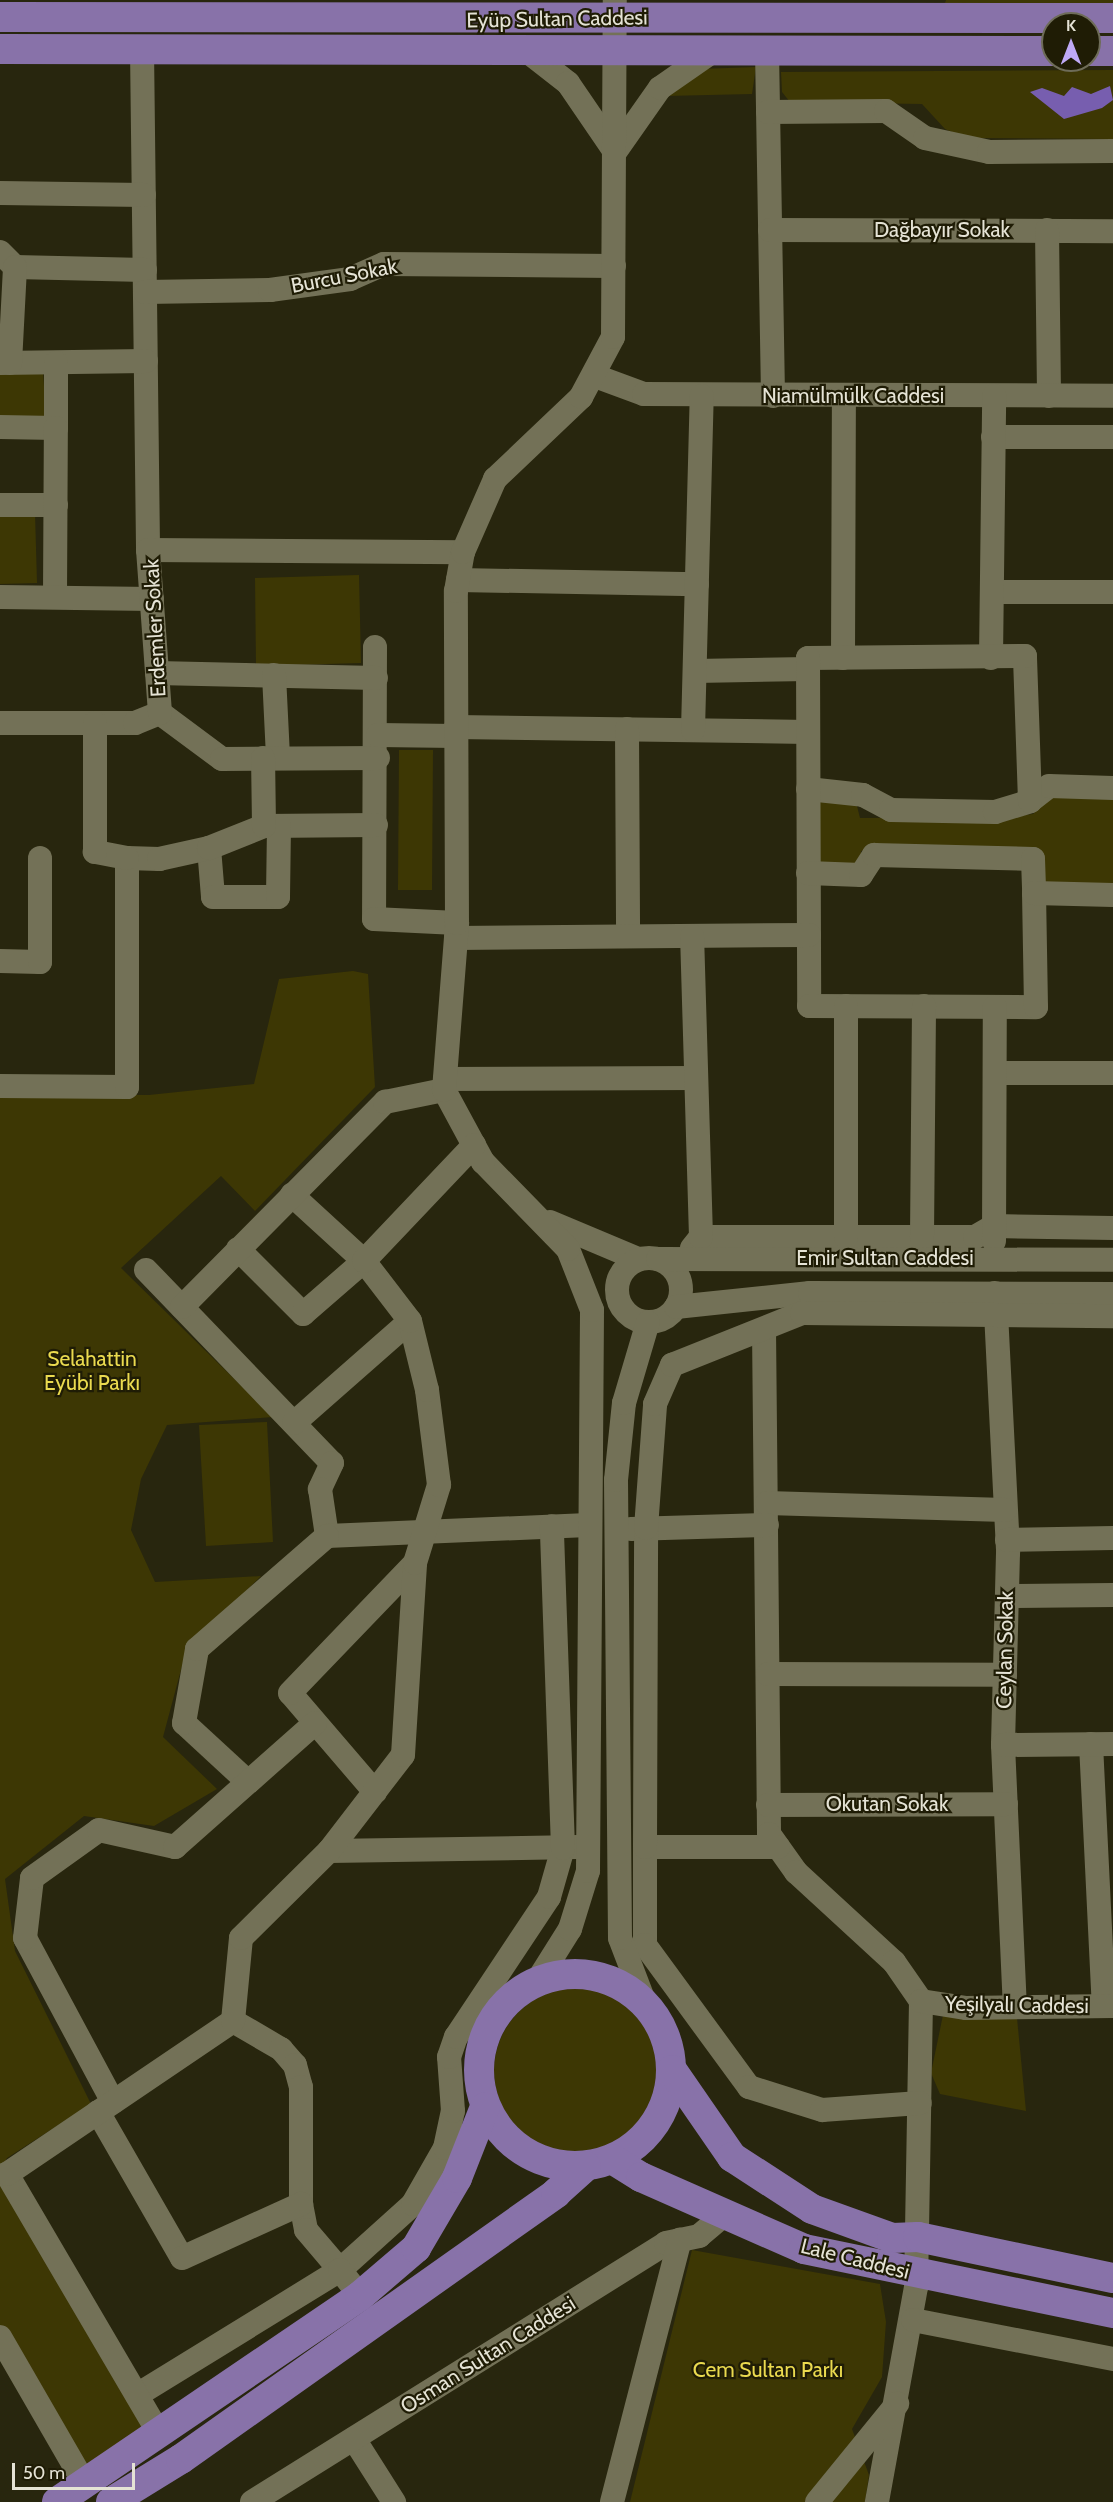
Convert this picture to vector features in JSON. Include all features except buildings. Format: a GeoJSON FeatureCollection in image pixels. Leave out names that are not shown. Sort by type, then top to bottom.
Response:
{"type":"FeatureCollection","features":[{"type":"Feature","properties":{"kind":"main road","name":"Eyüp Sultan Caddesi"},"geometry":{"type":"LineString","coordinates":[[0,16],[84,9],[351,10],[525,20],[615,10],[705,20],[767,10],[937,9],[1113,18]]}},
{"type":"Feature","properties":{"kind":"main road","name":"Eyüp Sultan Caddesi"},"geometry":{"type":"LineString","coordinates":[[0,49],[1041,51]]}},
{"type":"Feature","properties":{"kind":"main road"},"geometry":{"type":"LineString","coordinates":[[111,2502],[181,2458],[599,2162],[637,2145],[656,2123],[672,2070],[659,2021],[644,2001],[594,1975],[538,1980],[512,1996],[492,2019],[479,2067],[485,2107],[498,2128],[537,2159],[599,2162]]}},
{"type":"Feature","properties":{"kind":"main road","name":"Lale Caddesi"},"geometry":{"type":"LineString","coordinates":[[672,2070],[732,2157],[812,2209],[892,2238],[918,2237],[1113,2278]]}},
{"type":"Feature","properties":{"kind":"main road"},"geometry":{"type":"LineString","coordinates":[[57,2502],[160,2435],[360,2296],[416,2248],[458,2178],[485,2107]]}},
{"type":"Feature","properties":{"kind":"main road","name":"Lale Caddesi"},"geometry":{"type":"LineString","coordinates":[[599,2162],[804,2248],[917,2274],[1113,2313]]}},
{"type":"Feature","properties":{"kind":"street"},"geometry":{"type":"LineString","coordinates":[[525,20],[554,0]]}},
{"type":"Feature","properties":{"kind":"street"},"geometry":{"type":"LineString","coordinates":[[679,0],[705,20]]}},
{"type":"Feature","properties":{"kind":"street"},"geometry":{"type":"LineString","coordinates":[[538,1980],[570,1929],[588,1871],[588,1525],[592,1311],[568,1249],[543,1218],[483,1162],[445,1085],[456,931],[458,580],[463,552],[495,479],[595,376],[613,337],[615,10]]}},
{"type":"Feature","properties":{"kind":"street"},"geometry":{"type":"LineString","coordinates":[[142,49],[148,550]]}},
{"type":"Feature","properties":{"kind":"street"},"geometry":{"type":"LineString","coordinates":[[527,51],[568,83],[615,152]]}},
{"type":"Feature","properties":{"kind":"street"},"geometry":{"type":"LineString","coordinates":[[615,152],[660,88],[713,51]]}},
{"type":"Feature","properties":{"kind":"street"},"geometry":{"type":"LineString","coordinates":[[767,51],[773,396]]}},
{"type":"Feature","properties":{"kind":"street"},"geometry":{"type":"LineString","coordinates":[[768,112],[886,111],[925,138],[989,152],[1113,151]]}},
{"type":"Feature","properties":{"kind":"street"},"geometry":{"type":"LineString","coordinates":[[0,193],[144,195]]}},
{"type":"Feature","properties":{"kind":"street","name":"Dağbayır Sokak"},"geometry":{"type":"LineString","coordinates":[[770,230],[1113,231]]}},
{"type":"Feature","properties":{"kind":"street"},"geometry":{"type":"LineString","coordinates":[[1047,230],[1049,396]]}},
{"type":"Feature","properties":{"kind":"street"},"geometry":{"type":"LineString","coordinates":[[8,259],[5,363],[146,361]]}},
{"type":"Feature","properties":{"kind":"street","name":"Burcu Sokak"},"geometry":{"type":"LineString","coordinates":[[8,259],[145,281],[270,290],[350,279],[384,264],[614,266]]}},
{"type":"Feature","properties":{"kind":"street"},"geometry":{"type":"LineString","coordinates":[[55,596],[56,363]]}},
{"type":"Feature","properties":{"kind":"street","name":"Niamülmülk Caddesi"},"geometry":{"type":"LineString","coordinates":[[595,376],[644,394],[1113,396]]}},
{"type":"Feature","properties":{"kind":"street"},"geometry":{"type":"LineString","coordinates":[[693,730],[702,396]]}},
{"type":"Feature","properties":{"kind":"street"},"geometry":{"type":"LineString","coordinates":[[843,658],[844,396]]}},
{"type":"Feature","properties":{"kind":"street"},"geometry":{"type":"LineString","coordinates":[[992,658],[994,396]]}},
{"type":"Feature","properties":{"kind":"street"},"geometry":{"type":"LineString","coordinates":[[0,426],[56,428]]}},
{"type":"Feature","properties":{"kind":"street"},"geometry":{"type":"LineString","coordinates":[[993,437],[1113,437]]}},
{"type":"Feature","properties":{"kind":"street"},"geometry":{"type":"LineString","coordinates":[[0,505],[56,505]]}},
{"type":"Feature","properties":{"kind":"street","name":"Erdemler Sokak"},"geometry":{"type":"LineString","coordinates":[[0,723],[135,723],[160,713],[148,550],[463,552]]}},
{"type":"Feature","properties":{"kind":"street"},"geometry":{"type":"LineString","coordinates":[[458,580],[697,584]]}},
{"type":"Feature","properties":{"kind":"street"},"geometry":{"type":"LineString","coordinates":[[992,592],[1113,592]]}},
{"type":"Feature","properties":{"kind":"street"},"geometry":{"type":"LineString","coordinates":[[0,597],[152,599]]}},
{"type":"Feature","properties":{"kind":"street"},"geometry":{"type":"LineString","coordinates":[[375,647],[378,746],[374,919],[456,931],[628,936],[809,935]]}},
{"type":"Feature","properties":{"kind":"street"},"geometry":{"type":"LineString","coordinates":[[808,873],[861,874],[874,855],[1033,859],[1036,1007],[809,1006],[808,873],[808,658],[1025,656],[1030,801]]}},
{"type":"Feature","properties":{"kind":"street"},"geometry":{"type":"LineString","coordinates":[[695,670],[808,669]]}},
{"type":"Feature","properties":{"kind":"street"},"geometry":{"type":"LineString","coordinates":[[157,673],[376,678]]}},
{"type":"Feature","properties":{"kind":"street"},"geometry":{"type":"LineString","coordinates":[[209,848],[213,897],[278,897],[271,826],[270,758],[274,675]]}},
{"type":"Feature","properties":{"kind":"street"},"geometry":{"type":"LineString","coordinates":[[160,713],[222,759],[270,758],[378,746],[456,732],[627,729],[808,732]]}},
{"type":"Feature","properties":{"kind":"street"},"geometry":{"type":"LineString","coordinates":[[95,723],[95,852],[127,858],[159,859],[209,848],[271,826],[376,825]]}},
{"type":"Feature","properties":{"kind":"street"},"geometry":{"type":"LineString","coordinates":[[627,729],[628,936]]}},
{"type":"Feature","properties":{"kind":"street"},"geometry":{"type":"LineString","coordinates":[[808,789],[863,795],[891,810],[995,812],[1030,801],[1049,786],[1113,788]]}},
{"type":"Feature","properties":{"kind":"street"},"geometry":{"type":"LineString","coordinates":[[0,961],[40,962],[40,858]]}},
{"type":"Feature","properties":{"kind":"street"},"geometry":{"type":"LineString","coordinates":[[0,1086],[128,1088],[127,858]]}},
{"type":"Feature","properties":{"kind":"street"},"geometry":{"type":"LineString","coordinates":[[1034,893],[1113,895]]}},
{"type":"Feature","properties":{"kind":"street"},"geometry":{"type":"LineString","coordinates":[[693,936],[696,1078],[694,1246],[846,1237],[975,1237],[994,1226],[1113,1228]]}},
{"type":"Feature","properties":{"kind":"street"},"geometry":{"type":"LineString","coordinates":[[846,1006],[846,1237]]}},
{"type":"Feature","properties":{"kind":"street"},"geometry":{"type":"LineString","coordinates":[[922,1237],[924,1006]]}},
{"type":"Feature","properties":{"kind":"street"},"geometry":{"type":"LineString","coordinates":[[994,1259],[995,1007]]}},
{"type":"Feature","properties":{"kind":"street"},"geometry":{"type":"LineString","coordinates":[[995,1073],[1113,1073]]}},
{"type":"Feature","properties":{"kind":"street"},"geometry":{"type":"LineString","coordinates":[[182,1307],[385,1102],[445,1085],[696,1078]]}},
{"type":"Feature","properties":{"kind":"street"},"geometry":{"type":"LineString","coordinates":[[238,1249],[303,1314],[364,1261],[474,1145]]}},
{"type":"Feature","properties":{"kind":"street"},"geometry":{"type":"LineString","coordinates":[[233,2021],[241,1938],[329,1851],[403,1755],[416,1563],[439,1485],[427,1390],[410,1321],[364,1261],[292,1195]]}},
{"type":"Feature","properties":{"kind":"street"},"geometry":{"type":"LineString","coordinates":[[543,1218],[648,1259],[680,1278],[676,1308],[648,1322],[624,1403],[616,1529],[620,1938],[644,2001]]}},
{"type":"Feature","properties":{"kind":"street","name":"Emir Sultan Caddesi"},"geometry":{"type":"LineString","coordinates":[[648,1259],[694,1246],[994,1259],[1113,1260]]}},
{"type":"Feature","properties":{"kind":"street"},"geometry":{"type":"LineString","coordinates":[[592,1311],[617,1284],[648,1259]]}},
{"type":"Feature","properties":{"kind":"street"},"geometry":{"type":"LineString","coordinates":[[146,1270],[332,1463],[320,1489],[327,1536]]}},
{"type":"Feature","properties":{"kind":"street"},"geometry":{"type":"LineString","coordinates":[[617,1284],[621,1305],[648,1322]]}},
{"type":"Feature","properties":{"kind":"street","name":"Emir Sultan Caddesi"},"geometry":{"type":"LineString","coordinates":[[676,1308],[810,1293],[995,1305],[1113,1294]]}},
{"type":"Feature","properties":{"kind":"street"},"geometry":{"type":"LineString","coordinates":[[920,2103],[822,2110],[749,2087],[645,1945],[646,1528],[656,1404],[672,1365],[802,1313],[995,1305],[1113,1316]]}},
{"type":"Feature","properties":{"kind":"street","name":"Ceylan Sokak"},"geometry":{"type":"LineString","coordinates":[[995,1305],[1007,1540],[1003,1745],[1015,2007]]}},
{"type":"Feature","properties":{"kind":"street"},"geometry":{"type":"LineString","coordinates":[[294,1423],[410,1321]]}},
{"type":"Feature","properties":{"kind":"street"},"geometry":{"type":"LineString","coordinates":[[764,1329],[768,1834],[796,1872],[894,1962],[921,2001],[918,2237],[913,2320],[877,2502]]}},
{"type":"Feature","properties":{"kind":"street"},"geometry":{"type":"LineString","coordinates":[[616,1529],[646,1528],[767,1514],[1005,1510]]}},
{"type":"Feature","properties":{"kind":"street"},"geometry":{"type":"LineString","coordinates":[[248,1782],[184,1723],[197,1649],[327,1536],[426,1528],[588,1525]]}},
{"type":"Feature","properties":{"kind":"street"},"geometry":{"type":"LineString","coordinates":[[137,2395],[340,2270],[413,2204],[445,2148],[453,2111],[449,2057],[456,2037],[549,1897],[563,1848],[552,1526]]}},
{"type":"Feature","properties":{"kind":"street"},"geometry":{"type":"LineString","coordinates":[[1007,1540],[1113,1539]]}},
{"type":"Feature","properties":{"kind":"street"},"geometry":{"type":"LineString","coordinates":[[375,1792],[290,1693],[416,1563]]}},
{"type":"Feature","properties":{"kind":"street"},"geometry":{"type":"LineString","coordinates":[[1007,1596],[1113,1595]]}},
{"type":"Feature","properties":{"kind":"street"},"geometry":{"type":"LineString","coordinates":[[768,1674],[1005,1676]]}},
{"type":"Feature","properties":{"kind":"street"},"geometry":{"type":"LineString","coordinates":[[301,2204],[182,2258],[105,2107],[25,1938],[32,1878],[99,1830],[175,1846],[315,1723]]}},
{"type":"Feature","properties":{"kind":"street"},"geometry":{"type":"LineString","coordinates":[[1003,1745],[1102,1744],[1110,2004]]}},
{"type":"Feature","properties":{"kind":"street","name":"Okutan Sokak"},"geometry":{"type":"LineString","coordinates":[[768,1805],[1006,1804]]}},
{"type":"Feature","properties":{"kind":"street"},"geometry":{"type":"LineString","coordinates":[[329,1851],[588,1847]]}},
{"type":"Feature","properties":{"kind":"street"},"geometry":{"type":"LineString","coordinates":[[645,1847],[778,1847]]}},
{"type":"Feature","properties":{"kind":"street","name":"Yeşilyalı Caddesi"},"geometry":{"type":"LineString","coordinates":[[921,2001],[1015,2007],[1110,2004]]}},
{"type":"Feature","properties":{"kind":"street"},"geometry":{"type":"LineString","coordinates":[[160,2435],[7,2174],[233,2021]]}},
{"type":"Feature","properties":{"kind":"street"},"geometry":{"type":"LineString","coordinates":[[233,2021],[281,2049],[295,2065],[302,2087],[301,2204],[306,2230],[360,2296]]}},
{"type":"Feature","properties":{"kind":"street","name":"Osman Sultan Caddesi"},"geometry":{"type":"LineString","coordinates":[[252,2502],[666,2243],[699,2236],[725,2214]]}},
{"type":"Feature","properties":{"kind":"street"},"geometry":{"type":"LineString","coordinates":[[612,2502],[680,2240]]}},
{"type":"Feature","properties":{"kind":"street"},"geometry":{"type":"LineString","coordinates":[[913,2320],[1113,2360]]}},
{"type":"Feature","properties":{"kind":"street"},"geometry":{"type":"LineString","coordinates":[[0,2337],[85,2484]]}},
{"type":"Feature","properties":{"kind":"street"},"geometry":{"type":"LineString","coordinates":[[817,2502],[897,2404]]}},
{"type":"Feature","properties":{"kind":"street"},"geometry":{"type":"LineString","coordinates":[[354,2439],[394,2502]]}},
{"type":"Feature","properties":{"kind":"green space"},"geometry":{"type":"Polygon","coordinates":[[[946,0],[1113,0],[1113,4],[945,3],[946,0]]]}},
{"type":"Feature","properties":{"kind":"green space"},"geometry":{"type":"Polygon","coordinates":[[[756,67],[752,94],[666,96],[699,69],[756,67]]]}},
{"type":"Feature","properties":{"kind":"green space"},"geometry":{"type":"Polygon","coordinates":[[[1101,70],[1113,70],[1113,139],[966,138],[945,129],[922,104],[790,102],[782,92],[781,72],[1101,72],[1101,70]]]}},
{"type":"Feature","properties":{"kind":"green space"},"geometry":{"type":"Polygon","coordinates":[[[0,371],[43,371],[46,417],[0,416],[0,371]]]}},
{"type":"Feature","properties":{"kind":"green space"},"geometry":{"type":"Polygon","coordinates":[[[35,513],[37,583],[0,584],[0,514],[35,513]]]}},
{"type":"Feature","properties":{"kind":"green space"},"geometry":{"type":"Polygon","coordinates":[[[359,575],[361,663],[256,666],[255,578],[359,575]]]}},
{"type":"Feature","properties":{"kind":"green space"},"geometry":{"type":"Polygon","coordinates":[[[399,750],[433,750],[432,890],[398,890],[399,750]]]}},
{"type":"Feature","properties":{"kind":"green space"},"geometry":{"type":"Polygon","coordinates":[[[1053,796],[1113,799],[1113,886],[1045,886],[1041,854],[871,849],[861,851],[861,863],[814,865],[814,799],[856,802],[860,818],[1011,817],[1033,814],[1053,796]]]}},
{"type":"Feature","properties":{"kind":"green space","name":"Selahattin Eyübi Parkı"},"geometry":{"type":"Polygon","coordinates":[[[353,971],[368,974],[375,1087],[255,1211],[221,1176],[121,1268],[273,1417],[167,1425],[141,1479],[131,1530],[155,1582],[261,1576],[186,1651],[163,1737],[217,1789],[154,1826],[84,1816],[5,1879],[15,1951],[91,2104],[7,2158],[0,2170],[0,1094],[149,1095],[254,1084],[279,979],[353,971]]]}},
{"type":"Feature","properties":{"kind":"green space"},"geometry":{"type":"Polygon","coordinates":[[[267,1422],[273,1542],[206,1546],[199,1425],[267,1422]]]}},
{"type":"Feature","properties":{"kind":"green space"},"geometry":{"type":"Polygon","coordinates":[[[577,1988],[609,1995],[623,2002],[635,2013],[646,2025],[653,2039],[660,2071],[653,2103],[646,2117],[635,2129],[623,2140],[609,2147],[577,2154],[545,2147],[531,2140],[519,2129],[508,2117],[501,2103],[494,2071],[501,2039],[508,2025],[519,2013],[531,2002],[545,1995],[577,1988]]]}},
{"type":"Feature","properties":{"kind":"green space"},"geometry":{"type":"Polygon","coordinates":[[[943,2015],[1017,2018],[1026,2111],[940,2094],[931,2073],[943,2015]]]}},
{"type":"Feature","properties":{"kind":"green space"},"geometry":{"type":"Polygon","coordinates":[[[0,2179],[146,2431],[89,2467],[0,2333],[0,2179]]]}},
{"type":"Feature","properties":{"kind":"green space","name":"Cem Sultan Parkı"},"geometry":{"type":"Polygon","coordinates":[[[692,2250],[880,2284],[886,2322],[882,2377],[852,2429],[869,2475],[865,2502],[630,2502],[692,2250]]]}},
{"type":"Feature","properties":{"kind":"shaded area"},"geometry":{"type":"Polygon","coordinates":[[[1110,86],[1113,100],[1102,108],[1064,119],[1030,92],[1042,88],[1064,96],[1072,87],[1091,94],[1110,86]]]}}]}
